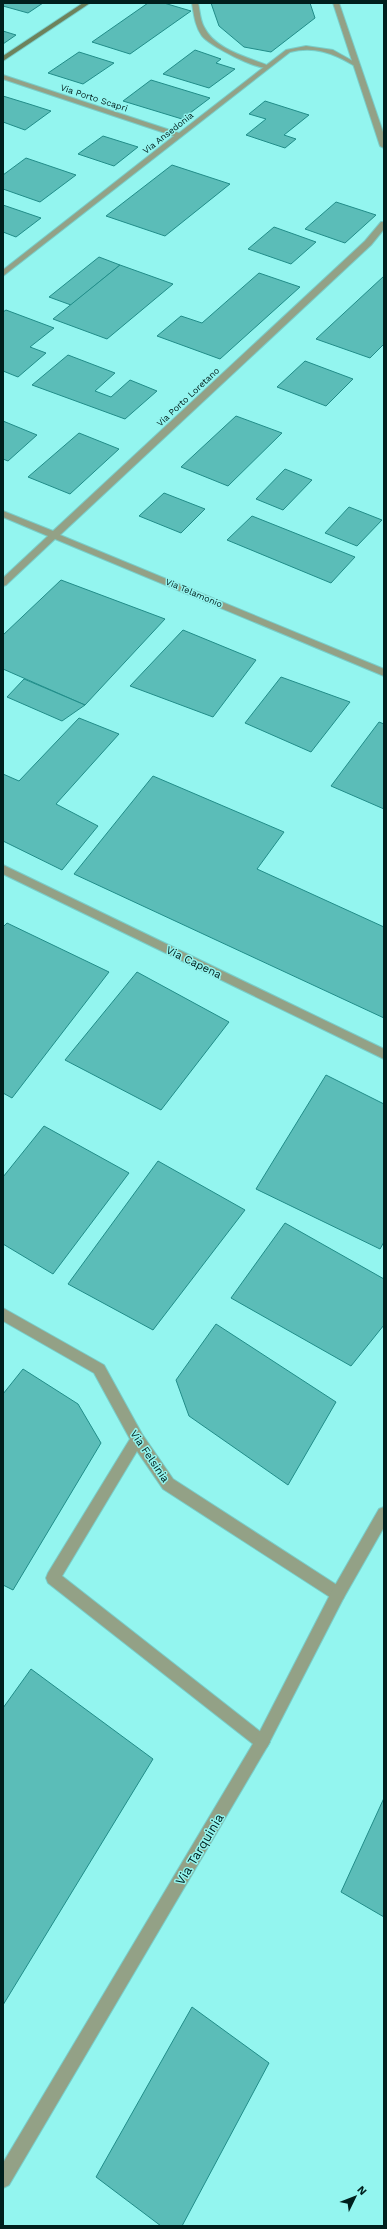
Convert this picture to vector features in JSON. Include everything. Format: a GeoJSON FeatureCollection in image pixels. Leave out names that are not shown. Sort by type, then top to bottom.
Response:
{"type":"FeatureCollection","features":[{"type":"Feature","properties":{"kind":"main road"},"geometry":{"type":"LineString","coordinates":[[3,59],[87,3]]}},
{"type":"Feature","properties":{"kind":"street"},"geometry":{"type":"LineString","coordinates":[[195,3],[201,28],[210,40],[226,50],[267,67]]}},
{"type":"Feature","properties":{"kind":"street"},"geometry":{"type":"LineString","coordinates":[[336,3],[355,64],[384,146]]}},
{"type":"Feature","properties":{"kind":"street","name":"Via Ansedonia"},"geometry":{"type":"LineString","coordinates":[[3,274],[288,51],[303,47],[332,50],[355,64]]}},
{"type":"Feature","properties":{"kind":"street","name":"Via Porto Scapri"},"geometry":{"type":"LineString","coordinates":[[3,77],[180,136]]}},
{"type":"Feature","properties":{"kind":"street","name":"Via Porto Loretano"},"geometry":{"type":"LineString","coordinates":[[3,583],[368,243],[384,224]]}},
{"type":"Feature","properties":{"kind":"street","name":"Via Telamonio"},"geometry":{"type":"LineString","coordinates":[[3,514],[55,534],[384,672]]}},
{"type":"Feature","properties":{"kind":"street","name":"Via Capena"},"geometry":{"type":"LineString","coordinates":[[3,869],[384,1054]]}},
{"type":"Feature","properties":{"kind":"street","name":"Via Felsinia"},"geometry":{"type":"LineString","coordinates":[[3,1314],[99,1369],[137,1439],[168,1484],[338,1594]]}},
{"type":"Feature","properties":{"kind":"street"},"geometry":{"type":"LineString","coordinates":[[137,1439],[53,1578],[262,1742]]}},
{"type":"Feature","properties":{"kind":"street","name":"Via Tarquinia"},"geometry":{"type":"LineString","coordinates":[[3,2179],[262,1742],[338,1594],[384,1514]]}},
{"type":"Feature","properties":{"kind":"building"},"geometry":{"type":"Polygon","coordinates":[[[3,3],[43,3],[28,13],[3,6],[3,3]]]}},
{"type":"Feature","properties":{"kind":"building"},"geometry":{"type":"Polygon","coordinates":[[[148,3],[164,3],[191,11],[130,54],[92,42],[148,3]]]}},
{"type":"Feature","properties":{"kind":"building"},"geometry":{"type":"Polygon","coordinates":[[[211,3],[310,3],[315,18],[271,52],[244,47],[219,26],[211,3]]]}},
{"type":"Feature","properties":{"kind":"building"},"geometry":{"type":"Polygon","coordinates":[[[3,31],[16,35],[3,44],[3,31]]]}},
{"type":"Feature","properties":{"kind":"building"},"geometry":{"type":"Polygon","coordinates":[[[195,50],[221,59],[216,63],[235,69],[209,88],[163,74],[195,50]]]}},
{"type":"Feature","properties":{"kind":"building"},"geometry":{"type":"Polygon","coordinates":[[[79,52],[114,63],[83,84],[48,73],[79,52]]]}},
{"type":"Feature","properties":{"kind":"building"},"geometry":{"type":"Polygon","coordinates":[[[151,80],[210,98],[182,119],[123,101],[151,80]]]}},
{"type":"Feature","properties":{"kind":"building"},"geometry":{"type":"Polygon","coordinates":[[[3,96],[51,111],[25,130],[3,122],[3,96]]]}},
{"type":"Feature","properties":{"kind":"building"},"geometry":{"type":"Polygon","coordinates":[[[265,101],[309,115],[284,135],[296,139],[285,148],[246,135],[266,119],[249,114],[265,101]]]}},
{"type":"Feature","properties":{"kind":"building"},"geometry":{"type":"Polygon","coordinates":[[[103,136],[138,147],[114,166],[78,154],[103,136]]]}},
{"type":"Feature","properties":{"kind":"building"},"geometry":{"type":"Polygon","coordinates":[[[26,158],[76,175],[40,202],[3,189],[3,175],[26,158]]]}},
{"type":"Feature","properties":{"kind":"building"},"geometry":{"type":"Polygon","coordinates":[[[172,165],[230,184],[165,236],[106,216],[172,165]]]}},
{"type":"Feature","properties":{"kind":"building"},"geometry":{"type":"Polygon","coordinates":[[[336,202],[376,215],[345,243],[305,229],[336,202]]]}},
{"type":"Feature","properties":{"kind":"building"},"geometry":{"type":"Polygon","coordinates":[[[3,205],[41,218],[16,237],[3,232],[3,205]]]}},
{"type":"Feature","properties":{"kind":"building"},"geometry":{"type":"Polygon","coordinates":[[[274,227],[316,242],[291,264],[248,249],[274,227]]]}},
{"type":"Feature","properties":{"kind":"building"},"geometry":{"type":"Polygon","coordinates":[[[99,257],[120,265],[71,305],[49,297],[99,257]]]}},
{"type":"Feature","properties":{"kind":"building"},"geometry":{"type":"Polygon","coordinates":[[[120,265],[173,284],[107,339],[53,319],[120,265]]]}},
{"type":"Feature","properties":{"kind":"building"},"geometry":{"type":"Polygon","coordinates":[[[259,273],[300,287],[220,359],[157,336],[181,316],[202,323],[259,273]]]}},
{"type":"Feature","properties":{"kind":"building"},"geometry":{"type":"Polygon","coordinates":[[[384,276],[384,344],[370,358],[316,339],[384,276]]]}},
{"type":"Feature","properties":{"kind":"building"},"geometry":{"type":"Polygon","coordinates":[[[6,310],[54,328],[30,347],[46,353],[18,377],[3,371],[3,312],[6,310]]]}},
{"type":"Feature","properties":{"kind":"building"},"geometry":{"type":"Polygon","coordinates":[[[68,355],[115,373],[95,391],[111,397],[130,380],[157,391],[125,419],[32,385],[68,355]]]}},
{"type":"Feature","properties":{"kind":"building"},"geometry":{"type":"Polygon","coordinates":[[[305,361],[353,379],[326,406],[277,387],[305,361]]]}},
{"type":"Feature","properties":{"kind":"building"},"geometry":{"type":"Polygon","coordinates":[[[236,416],[282,433],[228,486],[181,467],[236,416]]]}},
{"type":"Feature","properties":{"kind":"building"},"geometry":{"type":"Polygon","coordinates":[[[3,421],[37,435],[8,461],[3,459],[3,421]]]}},
{"type":"Feature","properties":{"kind":"building"},"geometry":{"type":"Polygon","coordinates":[[[79,433],[119,449],[70,494],[28,477],[79,433]]]}},
{"type":"Feature","properties":{"kind":"building"},"geometry":{"type":"Polygon","coordinates":[[[285,469],[312,480],[283,510],[256,499],[285,469]]]}},
{"type":"Feature","properties":{"kind":"building"},"geometry":{"type":"Polygon","coordinates":[[[164,493],[205,509],[181,533],[139,516],[164,493]]]}},
{"type":"Feature","properties":{"kind":"building"},"geometry":{"type":"Polygon","coordinates":[[[349,507],[382,520],[357,546],[325,533],[349,507]]]}},
{"type":"Feature","properties":{"kind":"building"},"geometry":{"type":"Polygon","coordinates":[[[252,516],[355,557],[331,583],[227,540],[252,516]]]}},
{"type":"Feature","properties":{"kind":"building"},"geometry":{"type":"Polygon","coordinates":[[[61,580],[165,619],[85,705],[3,669],[3,635],[61,580]]]}},
{"type":"Feature","properties":{"kind":"building"},"geometry":{"type":"Polygon","coordinates":[[[183,630],[256,660],[213,717],[130,686],[183,630]]]}},
{"type":"Feature","properties":{"kind":"building"},"geometry":{"type":"Polygon","coordinates":[[[281,677],[350,702],[311,752],[245,723],[281,677]]]}},
{"type":"Feature","properties":{"kind":"building"},"geometry":{"type":"Polygon","coordinates":[[[24,679],[85,705],[62,721],[7,697],[24,679]]]}},
{"type":"Feature","properties":{"kind":"building"},"geometry":{"type":"Polygon","coordinates":[[[79,718],[119,734],[56,804],[98,826],[62,870],[3,841],[3,774],[19,781],[79,718]]]}},
{"type":"Feature","properties":{"kind":"building"},"geometry":{"type":"Polygon","coordinates":[[[379,722],[384,724],[384,809],[331,786],[379,722]]]}},
{"type":"Feature","properties":{"kind":"building"},"geometry":{"type":"Polygon","coordinates":[[[153,776],[284,832],[257,869],[384,927],[384,1018],[74,874],[153,776]]]}},
{"type":"Feature","properties":{"kind":"building"},"geometry":{"type":"Polygon","coordinates":[[[7,923],[109,972],[12,1098],[3,1093],[3,927],[7,923]]]}},
{"type":"Feature","properties":{"kind":"building"},"geometry":{"type":"Polygon","coordinates":[[[137,972],[229,1022],[161,1110],[65,1060],[137,972]]]}},
{"type":"Feature","properties":{"kind":"building"},"geometry":{"type":"Polygon","coordinates":[[[326,1075],[384,1104],[384,1242],[380,1249],[256,1189],[326,1075]]]}},
{"type":"Feature","properties":{"kind":"building"},"geometry":{"type":"Polygon","coordinates":[[[44,1126],[129,1173],[53,1274],[3,1244],[3,1177],[44,1126]]]}},
{"type":"Feature","properties":{"kind":"building"},"geometry":{"type":"Polygon","coordinates":[[[158,1161],[245,1210],[153,1330],[68,1284],[158,1161]]]}},
{"type":"Feature","properties":{"kind":"building"},"geometry":{"type":"Polygon","coordinates":[[[285,1223],[384,1279],[384,1325],[351,1366],[231,1298],[285,1223]]]}},
{"type":"Feature","properties":{"kind":"building"},"geometry":{"type":"Polygon","coordinates":[[[216,1324],[336,1402],[288,1485],[189,1416],[176,1380],[216,1324]]]}},
{"type":"Feature","properties":{"kind":"building"},"geometry":{"type":"Polygon","coordinates":[[[23,1369],[78,1404],[101,1443],[13,1590],[3,1585],[3,1394],[23,1369]]]}},
{"type":"Feature","properties":{"kind":"building"},"geometry":{"type":"Polygon","coordinates":[[[31,1669],[153,1759],[3,2005],[3,1708],[31,1669]]]}},
{"type":"Feature","properties":{"kind":"building"},"geometry":{"type":"Polygon","coordinates":[[[384,1798],[384,1917],[341,1892],[384,1798]]]}},
{"type":"Feature","properties":{"kind":"building"},"geometry":{"type":"Polygon","coordinates":[[[192,2007],[269,2063],[182,2226],[161,2226],[96,2177],[192,2007]]]}}]}
